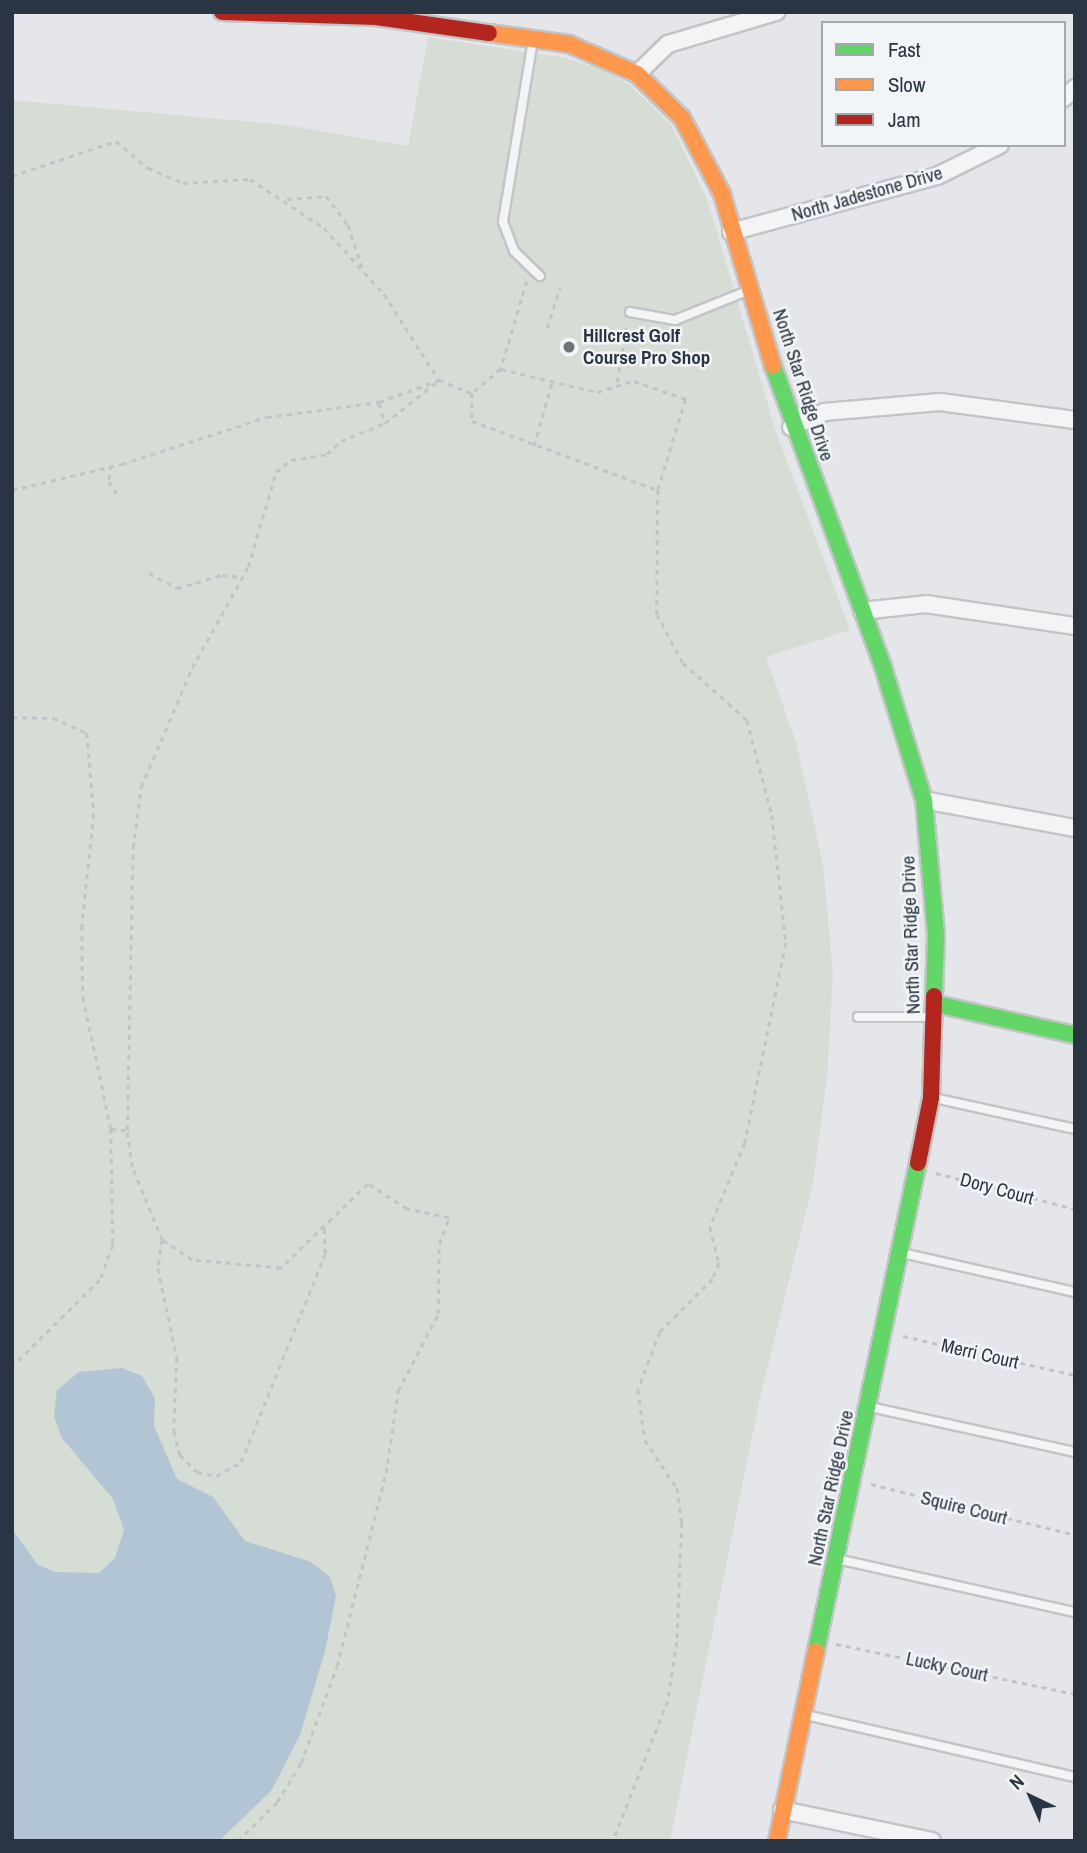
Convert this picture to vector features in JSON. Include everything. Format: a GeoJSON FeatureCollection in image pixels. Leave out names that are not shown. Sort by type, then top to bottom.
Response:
{"type":"FeatureCollection","features":[{"type":"Feature","properties":{"kind":"street"},"geometry":{"type":"LineString","coordinates":[[222,12],[454,19],[569,44],[637,74],[668,44],[776,12]]}},
{"type":"Feature","properties":{"kind":"street","name":"North Star Ridge Drive"},"geometry":{"type":"LineString","coordinates":[[637,74],[682,118],[722,194],[731,232],[791,427],[862,611],[924,800],[936,1010],[931,1098],[886,1332],[777,1841]]}},
{"type":"Feature","properties":{"kind":"street","name":"North Jadestone Drive"},"geometry":{"type":"LineString","coordinates":[[731,232],[937,176],[996,147]]}},
{"type":"Feature","properties":{"kind":"street"},"geometry":{"type":"LineString","coordinates":[[791,427],[824,412],[940,402],[1075,420]]}},
{"type":"Feature","properties":{"kind":"street"},"geometry":{"type":"LineString","coordinates":[[862,611],[926,604],[1075,626]]}},
{"type":"Feature","properties":{"kind":"street"},"geometry":{"type":"LineString","coordinates":[[924,800],[1075,828]]}},
{"type":"Feature","properties":{"kind":"street"},"geometry":{"type":"LineString","coordinates":[[936,1010],[1075,1035]]}},
{"type":"Feature","properties":{"kind":"street"},"geometry":{"type":"LineString","coordinates":[[782,1810],[932,1841]]}},
{"type":"Feature","properties":{"kind":"lane"},"geometry":{"type":"LineString","coordinates":[[533,38],[502,213],[509,245],[540,276]]}},
{"type":"Feature","properties":{"kind":"lane"},"geometry":{"type":"LineString","coordinates":[[630,312],[675,320],[750,290]]}},
{"type":"Feature","properties":{"kind":"lane"},"geometry":{"type":"LineString","coordinates":[[858,1017],[936,1010]]}},
{"type":"Feature","properties":{"kind":"lane"},"geometry":{"type":"LineString","coordinates":[[931,1098],[1075,1129]]}},
{"type":"Feature","properties":{"kind":"lane"},"geometry":{"type":"LineString","coordinates":[[902,1253],[1075,1292]]}},
{"type":"Feature","properties":{"kind":"lane"},"geometry":{"type":"LineString","coordinates":[[870,1407],[1075,1452]]}},
{"type":"Feature","properties":{"kind":"lane"},"geometry":{"type":"LineString","coordinates":[[837,1559],[1075,1612]]}},
{"type":"Feature","properties":{"kind":"lane"},"geometry":{"type":"LineString","coordinates":[[803,1714],[1075,1777]]}},
{"type":"Feature","properties":{"kind":"path"},"geometry":{"type":"LineString","coordinates":[[12,176],[116,141],[148,168],[183,183],[250,179],[307,212],[364,273],[439,380],[472,393]]}},
{"type":"Feature","properties":{"kind":"path"},"geometry":{"type":"LineString","coordinates":[[286,199],[326,197],[348,225],[364,273]]}},
{"type":"Feature","properties":{"kind":"path"},"geometry":{"type":"LineString","coordinates":[[472,393],[501,369],[531,269]]}},
{"type":"Feature","properties":{"kind":"path"},"geometry":{"type":"LineString","coordinates":[[547,328],[560,287]]}},
{"type":"Feature","properties":{"kind":"path"},"geometry":{"type":"LineString","coordinates":[[617,382],[630,312]]}},
{"type":"Feature","properties":{"kind":"path"},"geometry":{"type":"LineString","coordinates":[[501,369],[597,393],[617,382],[646,383],[686,398],[659,489],[657,614],[683,663],[747,720],[772,816],[786,943],[743,1153],[710,1227],[719,1264],[713,1279],[660,1332],[638,1391],[645,1440],[677,1488],[677,1642],[667,1701],[613,1841]]}},
{"type":"Feature","properties":{"kind":"path"},"geometry":{"type":"LineString","coordinates":[[12,489],[111,465],[267,417],[379,402],[439,380]]}},
{"type":"Feature","properties":{"kind":"path"},"geometry":{"type":"LineString","coordinates":[[324,1228],[325,1254],[241,1462],[216,1476],[197,1472],[180,1455],[174,1431],[177,1358],[158,1268],[162,1240],[132,1167],[127,1130],[133,848],[141,787],[192,668],[242,577],[276,472],[386,423],[439,380]]}},
{"type":"Feature","properties":{"kind":"path"},"geometry":{"type":"LineString","coordinates":[[534,446],[552,383]]}},
{"type":"Feature","properties":{"kind":"path"},"geometry":{"type":"LineString","coordinates":[[472,393],[475,425],[659,489]]}},
{"type":"Feature","properties":{"kind":"path"},"geometry":{"type":"LineString","coordinates":[[379,402],[386,423]]}},
{"type":"Feature","properties":{"kind":"path"},"geometry":{"type":"LineString","coordinates":[[111,465],[109,481],[117,494]]}},
{"type":"Feature","properties":{"kind":"path"},"geometry":{"type":"LineString","coordinates":[[149,573],[177,589],[222,575],[242,577]]}},
{"type":"Feature","properties":{"kind":"path"},"geometry":{"type":"LineString","coordinates":[[12,717],[53,718],[87,733],[94,814],[82,926],[83,997],[111,1129],[110,1265],[12,1367]]}},
{"type":"Feature","properties":{"kind":"path"},"geometry":{"type":"LineString","coordinates":[[111,1129],[127,1130]]}},
{"type":"Feature","properties":{"kind":"path","name":"Dory Court"},"geometry":{"type":"LineString","coordinates":[[919,1168],[1075,1209]]}},
{"type":"Feature","properties":{"kind":"path"},"geometry":{"type":"LineString","coordinates":[[162,1240],[192,1261],[281,1268],[368,1184],[408,1209],[449,1218],[439,1244],[438,1314],[398,1391],[387,1473],[337,1666],[301,1763],[277,1802],[238,1841]]}},
{"type":"Feature","properties":{"kind":"path","name":"Merri Court"},"geometry":{"type":"LineString","coordinates":[[886,1332],[1075,1375]]}},
{"type":"Feature","properties":{"kind":"path","name":"Squire Court"},"geometry":{"type":"LineString","coordinates":[[854,1480],[1075,1535]]}},
{"type":"Feature","properties":{"kind":"path","name":"Lucky Court"},"geometry":{"type":"LineString","coordinates":[[819,1641],[1075,1694]]}},
{"type":"Feature","properties":{"kind":"shaded area"},"geometry":{"type":"Polygon","coordinates":[[[428,37],[566,58],[603,70],[630,85],[672,126],[707,199],[776,432],[850,630],[766,657],[796,742],[823,864],[833,975],[827,1077],[813,1183],[760,1398],[670,1841],[12,1841],[12,100],[286,125],[408,146],[428,37]]]}},
{"type":"Feature","properties":{"kind":"water"},"geometry":{"type":"Polygon","coordinates":[[[122,1368],[142,1376],[155,1398],[154,1426],[177,1479],[213,1497],[245,1541],[311,1562],[330,1577],[336,1596],[325,1651],[300,1735],[271,1791],[221,1839],[12,1841],[12,1529],[38,1565],[55,1572],[99,1573],[115,1558],[124,1530],[113,1499],[62,1438],[54,1416],[57,1390],[79,1372],[122,1368]]]}},
{"type":"Feature","properties":{"kind":"traffic: fast"},"geometry":{"type":"LineString","coordinates":[[773,366],[883,667],[924,800],[936,935],[934,996]]}},
{"type":"Feature","properties":{"kind":"traffic: fast"},"geometry":{"type":"LineString","coordinates":[[936,1004],[1075,1035]]}},
{"type":"Feature","properties":{"kind":"traffic: fast"},"geometry":{"type":"LineString","coordinates":[[816,1651],[918,1163]]}},
{"type":"Feature","properties":{"kind":"traffic: slow"},"geometry":{"type":"LineString","coordinates":[[489,33],[569,44],[637,74],[682,118],[722,194],[773,366]]}},
{"type":"Feature","properties":{"kind":"traffic: slow"},"geometry":{"type":"LineString","coordinates":[[777,1841],[816,1651]]}},
{"type":"Feature","properties":{"kind":"traffic: jam"},"geometry":{"type":"LineString","coordinates":[[222,12],[376,17],[489,33]]}},
{"type":"Feature","properties":{"kind":"traffic: jam"},"geometry":{"type":"LineString","coordinates":[[918,1163],[931,1098],[934,996]]}},
{"type":"Feature","properties":{"kind":"place","name":"Hillcrest Golf Course Pro Shop"},"geometry":{"type":"Point","coordinates":[569,347]}}]}
